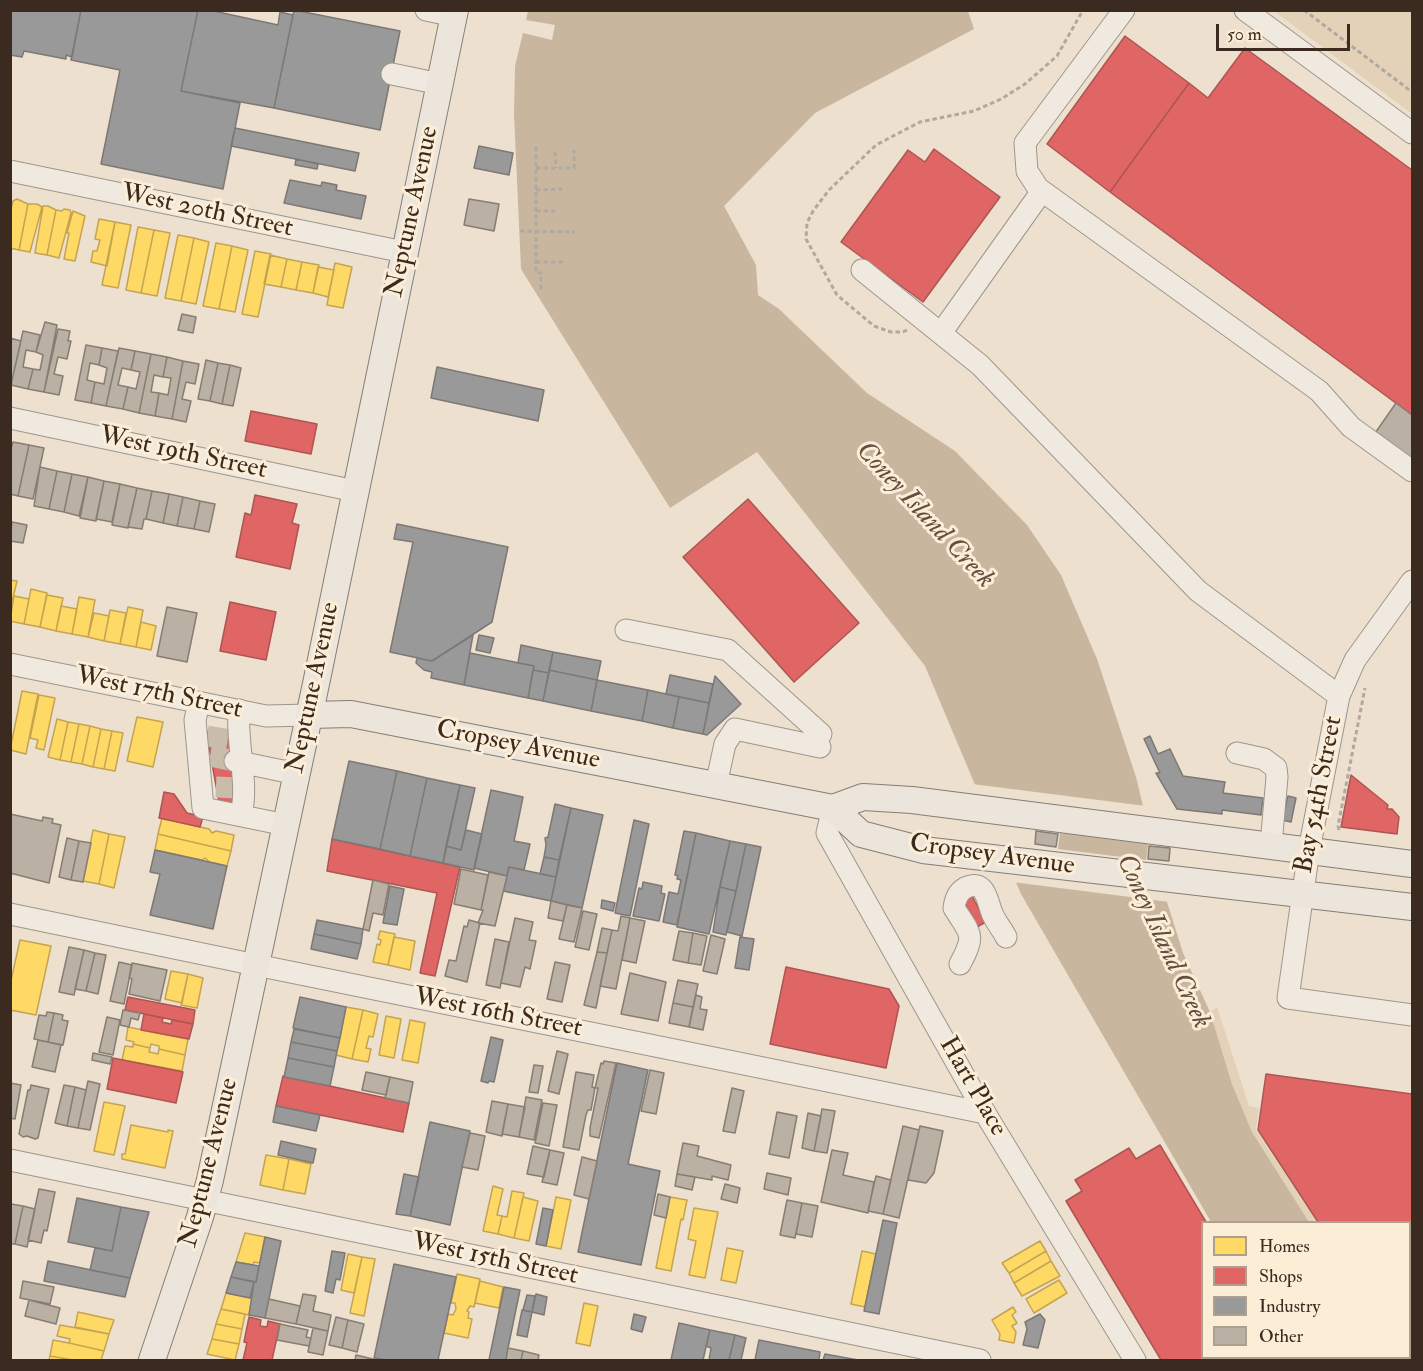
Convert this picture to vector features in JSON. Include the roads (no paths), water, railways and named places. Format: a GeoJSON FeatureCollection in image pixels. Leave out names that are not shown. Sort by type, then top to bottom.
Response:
{"type":"FeatureCollection","features":[{"type":"Feature","properties":{"kind":"main road","name":"Neptune Avenue"},"geometry":{"type":"LineString","coordinates":[[152,1360],[204,1200],[297,774],[455,13]]}},
{"type":"Feature","properties":{"kind":"main road","name":"Cropsey Avenue"},"geometry":{"type":"LineString","coordinates":[[309,715],[351,714],[833,808],[863,797],[900,799],[1413,864]]}},
{"type":"Feature","properties":{"kind":"main road","name":"Cropsey Avenue"},"geometry":{"type":"LineString","coordinates":[[833,808],[861,834],[923,850],[1413,907]]}},
{"type":"Feature","properties":{"kind":"street"},"geometry":{"type":"LineString","coordinates":[[426,10],[455,13]]}},
{"type":"Feature","properties":{"kind":"street"},"geometry":{"type":"LineString","coordinates":[[1124,10],[1025,143],[1027,171],[1038,188],[1319,391],[1351,428],[1413,471]]}},
{"type":"Feature","properties":{"kind":"street"},"geometry":{"type":"LineString","coordinates":[[1245,10],[1413,133]]}},
{"type":"Feature","properties":{"kind":"street"},"geometry":{"type":"LineString","coordinates":[[392,74],[440,84]]}},
{"type":"Feature","properties":{"kind":"street","name":"West 20th Street"},"geometry":{"type":"LineString","coordinates":[[10,171],[404,252]]}},
{"type":"Feature","properties":{"kind":"street"},"geometry":{"type":"LineString","coordinates":[[940,333],[1042,191]]}},
{"type":"Feature","properties":{"kind":"street"},"geometry":{"type":"LineString","coordinates":[[862,270],[980,365],[1198,591],[1339,696]]}},
{"type":"Feature","properties":{"kind":"street","name":"West 19th Street"},"geometry":{"type":"LineString","coordinates":[[10,418],[355,491]]}},
{"type":"Feature","properties":{"kind":"street","name":"Bay 54th Street"},"geometry":{"type":"LineString","coordinates":[[1413,581],[1355,660],[1339,696],[1309,850],[1288,998],[1413,1015]]}},
{"type":"Feature","properties":{"kind":"street"},"geometry":{"type":"LineString","coordinates":[[626,630],[728,650],[820,741],[735,729],[725,744],[716,785]]}},
{"type":"Feature","properties":{"kind":"street","name":"West 17th Street"},"geometry":{"type":"LineString","coordinates":[[10,664],[266,716],[309,715]]}},
{"type":"Feature","properties":{"kind":"street"},"geometry":{"type":"LineString","coordinates":[[199,702],[195,720],[202,745],[208,787],[202,808],[286,825]]}},
{"type":"Feature","properties":{"kind":"street"},"geometry":{"type":"LineString","coordinates":[[239,710],[237,751],[244,802],[241,815]]}},
{"type":"Feature","properties":{"kind":"street"},"geometry":{"type":"LineString","coordinates":[[237,751],[297,774]]}},
{"type":"Feature","properties":{"kind":"street"},"geometry":{"type":"LineString","coordinates":[[1238,753],[1264,759],[1276,768],[1271,845]]}},
{"type":"Feature","properties":{"kind":"street","name":"Hart Place"},"geometry":{"type":"LineString","coordinates":[[833,808],[827,833],[985,1113],[1136,1360]]}},
{"type":"Feature","properties":{"kind":"street"},"geometry":{"type":"LineString","coordinates":[[960,964],[971,944],[971,935],[954,908],[959,894],[964,889],[977,887],[984,890],[991,911],[1006,937]]}},
{"type":"Feature","properties":{"kind":"street","name":"West 16th Street"},"geometry":{"type":"LineString","coordinates":[[10,914],[985,1113]]}},
{"type":"Feature","properties":{"kind":"street","name":"West 15th Street"},"geometry":{"type":"LineString","coordinates":[[10,1160],[980,1360]]}},
{"type":"Feature","properties":{"kind":"water","name":"Coney Island Creek"},"geometry":{"type":"Polygon","coordinates":[[[528,11],[968,11],[974,29],[815,113],[724,206],[756,265],[758,295],[779,309],[867,393],[955,451],[1027,525],[1061,575],[1097,659],[1136,777],[1163,889],[1183,953],[1210,1012],[1232,1084],[1252,1132],[1308,1221],[1210,1221],[1021,894],[925,666],[757,452],[670,508],[521,269],[514,114],[515,66],[523,33],[552,40],[555,25],[526,20],[528,11]]]}},
{"type":"Feature","properties":{"kind":"water"},"geometry":{"type":"Polygon","coordinates":[[[1289,1359],[1387,1360],[1290,1360],[1289,1359]]]}},
{"type":"Feature","properties":{"kind":"tunnel"},"geometry":{"type":"LineString","coordinates":[[207,736],[232,740]]}},
{"type":"Feature","properties":{"kind":"tunnel"},"geometry":{"type":"LineString","coordinates":[[210,756],[235,761]]}},
{"type":"Feature","properties":{"kind":"tunnel"},"geometry":{"type":"LineString","coordinates":[[216,787],[239,788]]}}]}
